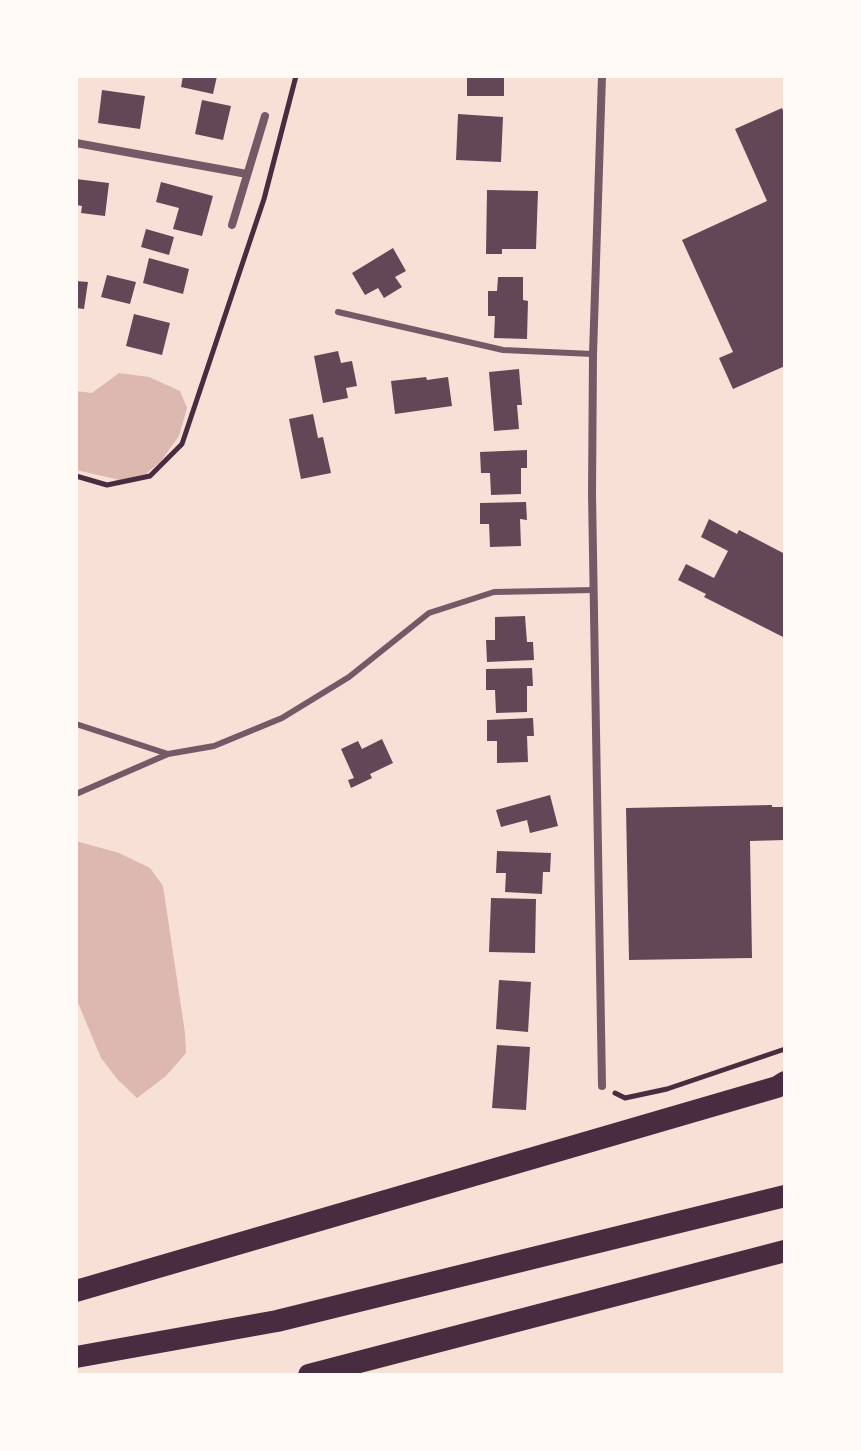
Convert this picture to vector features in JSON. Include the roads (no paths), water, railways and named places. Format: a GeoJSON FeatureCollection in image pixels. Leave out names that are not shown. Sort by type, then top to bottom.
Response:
{"type":"FeatureCollection","features":[{"type":"Feature","properties":{"kind":"highway"},"geometry":{"type":"LineString","coordinates":[[76,1291],[762,1092],[785,1082]]}},
{"type":"Feature","properties":{"kind":"highway"},"geometry":{"type":"LineString","coordinates":[[76,1357],[277,1321],[785,1196]]}},
{"type":"Feature","properties":{"kind":"highway"},"geometry":{"type":"LineString","coordinates":[[309,1375],[785,1251]]}},
{"type":"Feature","properties":{"kind":"street"},"geometry":{"type":"LineString","coordinates":[[602,76],[593,354],[602,1086]]}},
{"type":"Feature","properties":{"kind":"street"},"geometry":{"type":"LineString","coordinates":[[232,225],[265,116]]}},
{"type":"Feature","properties":{"kind":"street"},"geometry":{"type":"LineString","coordinates":[[76,143],[247,174]]}},
{"type":"Feature","properties":{"kind":"lane"},"geometry":{"type":"LineString","coordinates":[[338,312],[503,350],[593,354]]}},
{"type":"Feature","properties":{"kind":"lane"},"geometry":{"type":"LineString","coordinates":[[76,794],[168,754],[214,746],[282,718],[349,677],[429,613],[494,592],[594,590]]}},
{"type":"Feature","properties":{"kind":"lane"},"geometry":{"type":"LineString","coordinates":[[76,724],[168,754]]}}]}
